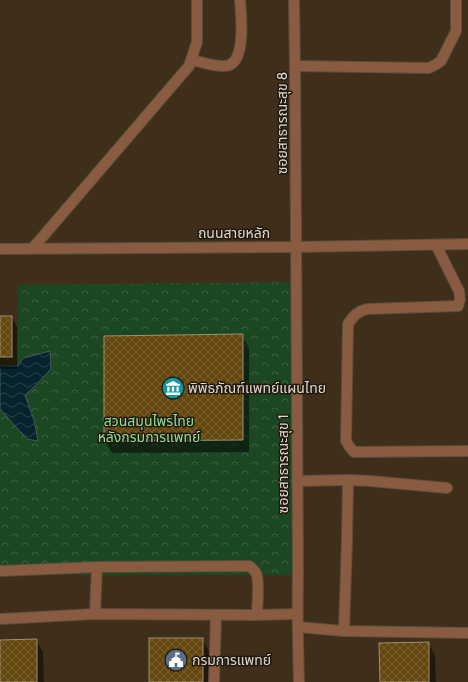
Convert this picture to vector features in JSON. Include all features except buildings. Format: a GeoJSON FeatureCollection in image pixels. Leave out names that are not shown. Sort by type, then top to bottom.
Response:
{"type":"FeatureCollection","features":[{"type":"Feature","properties":{"kind":"street"},"geometry":{"type":"LineString","coordinates":[[33,248],[189,66],[197,42],[197,0]]}},
{"type":"Feature","properties":{"kind":"street"},"geometry":{"type":"LineString","coordinates":[[192,60],[224,67],[232,65],[239,54],[241,42],[240,0]]}},
{"type":"Feature","properties":{"kind":"street","name":"ซอยสาธารณะสุข 8"},"geometry":{"type":"LineString","coordinates":[[294,0],[296,247]]}},
{"type":"Feature","properties":{"kind":"street"},"geometry":{"type":"LineString","coordinates":[[295,66],[429,68],[435,66],[441,61],[456,30],[456,0]]}},
{"type":"Feature","properties":{"kind":"street","name":"ถนนสายหลัก"},"geometry":{"type":"LineString","coordinates":[[0,249],[468,244]]}},
{"type":"Feature","properties":{"kind":"street"},"geometry":{"type":"LineString","coordinates":[[436,245],[459,291],[463,306],[367,309],[358,312],[352,318],[348,324],[346,441],[354,452],[468,451]]}},
{"type":"Feature","properties":{"kind":"street","name":"ซอยสาธารณะสุข 1"},"geometry":{"type":"LineString","coordinates":[[296,247],[298,682]]}},
{"type":"Feature","properties":{"kind":"street"},"geometry":{"type":"LineString","coordinates":[[344,631],[348,480]]}},
{"type":"Feature","properties":{"kind":"street"},"geometry":{"type":"LineString","coordinates":[[297,481],[370,481],[447,488]]}},
{"type":"Feature","properties":{"kind":"street"},"geometry":{"type":"LineString","coordinates":[[0,571],[97,567],[249,566],[256,572],[257,577],[257,615]]}},
{"type":"Feature","properties":{"kind":"street"},"geometry":{"type":"LineString","coordinates":[[95,614],[97,567]]}},
{"type":"Feature","properties":{"kind":"street"},"geometry":{"type":"LineString","coordinates":[[0,619],[95,614],[297,614]]}},
{"type":"Feature","properties":{"kind":"street"},"geometry":{"type":"LineString","coordinates":[[214,682],[216,615]]}},
{"type":"Feature","properties":{"kind":"street"},"geometry":{"type":"LineString","coordinates":[[298,627],[344,631],[468,633]]}},
{"type":"Feature","properties":{"kind":"green space","name":"สวนสมุนไพรไทย หลังกรมการแพทย์"},"geometry":{"type":"Polygon","coordinates":[[[290,282],[295,438],[294,575],[0,575],[0,366],[18,365],[18,285],[290,282]]]}},
{"type":"Feature","properties":{"kind":"water"},"geometry":{"type":"Polygon","coordinates":[[[50,351],[51,369],[25,395],[34,420],[38,441],[27,439],[0,409],[0,366],[18,366],[23,358],[50,351]]]}},
{"type":"Feature","properties":{"kind":"place","name":"พิพิธภัณฑ์แพทย์แผนไทย"},"geometry":{"type":"Point","coordinates":[173,388]}},
{"type":"Feature","properties":{"kind":"place","name":"กรมการแพทย์"},"geometry":{"type":"Point","coordinates":[176,660]}}]}
